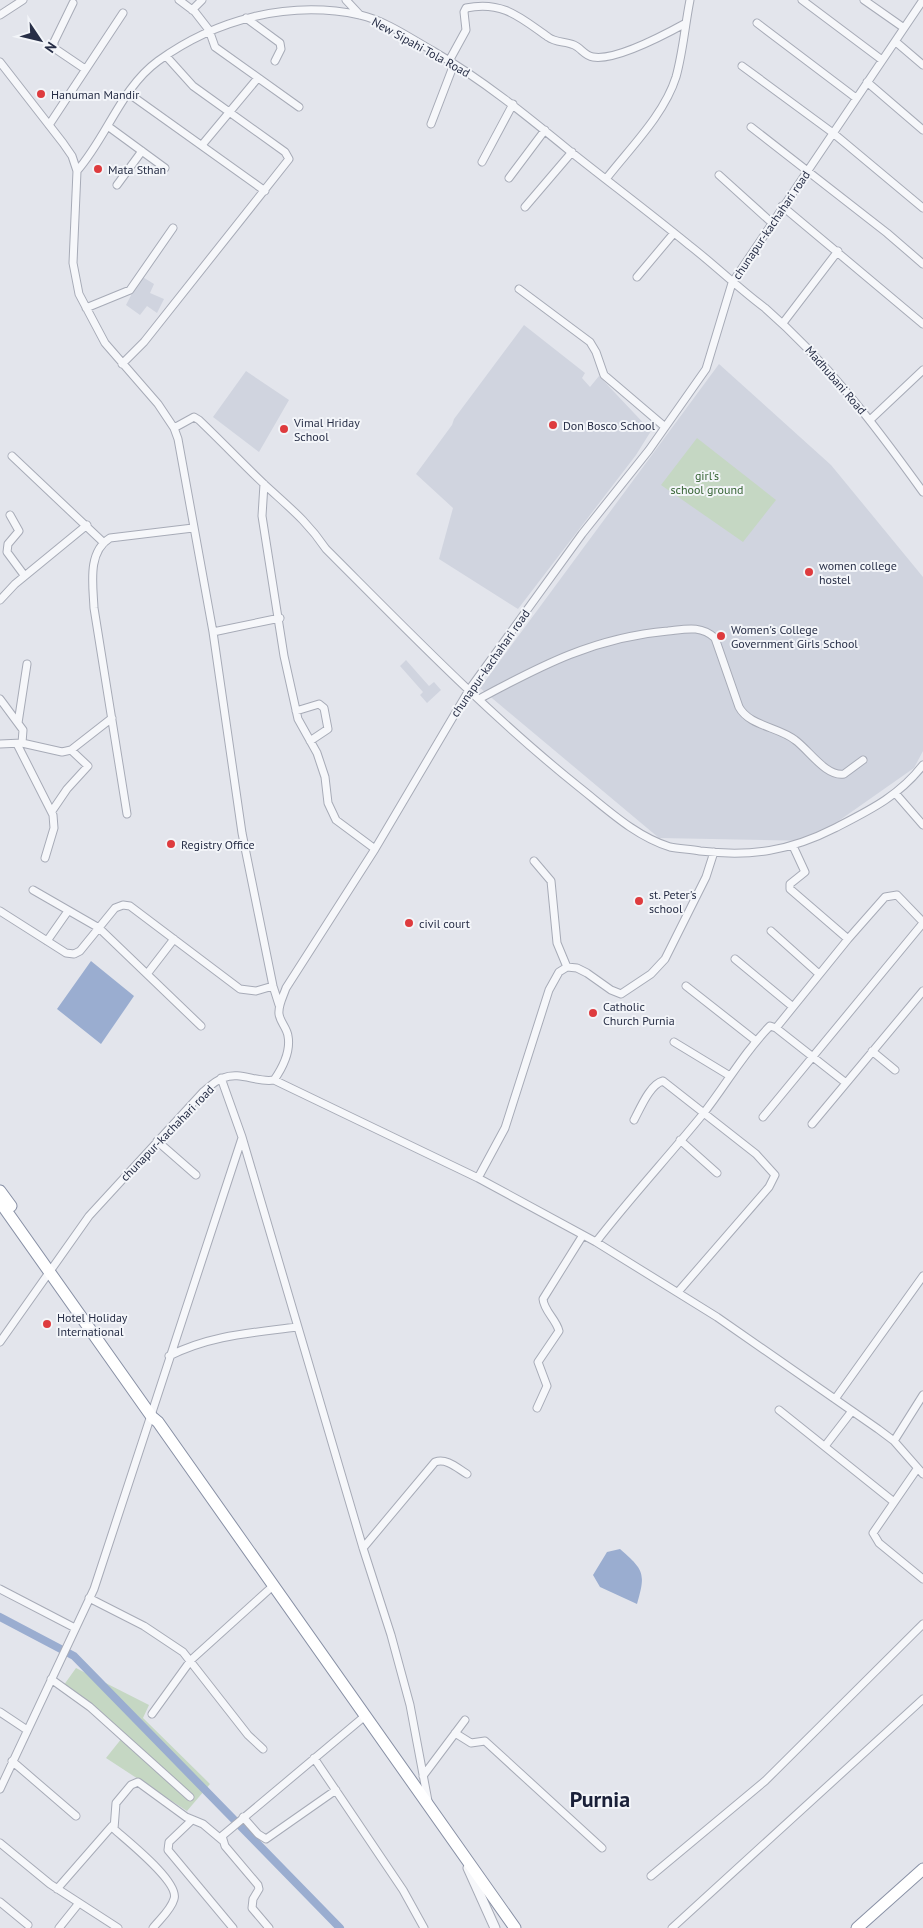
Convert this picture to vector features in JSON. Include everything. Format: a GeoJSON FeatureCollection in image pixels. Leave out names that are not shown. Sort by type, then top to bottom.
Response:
{"type":"FeatureCollection","features":[{"type":"Feature","properties":{"kind":"highway"},"geometry":{"type":"LineString","coordinates":[[0,1191],[155,1416],[515,1928]]}},
{"type":"Feature","properties":{"kind":"highway"},"geometry":{"type":"LineString","coordinates":[[0,1202],[52,1268]]}},
{"type":"Feature","properties":{"kind":"highway"},"geometry":{"type":"LineString","coordinates":[[857,1928],[923,1869]]}},
{"type":"Feature","properties":{"kind":"street"},"geometry":{"type":"LineString","coordinates":[[0,15],[22,0]]}},
{"type":"Feature","properties":{"kind":"street"},"geometry":{"type":"LineString","coordinates":[[179,0],[192,10],[209,30],[215,47],[257,79],[299,107]]}},
{"type":"Feature","properties":{"kind":"street"},"geometry":{"type":"LineString","coordinates":[[192,10],[202,0]]}},
{"type":"Feature","properties":{"kind":"street"},"geometry":{"type":"LineString","coordinates":[[346,0],[360,15]]}},
{"type":"Feature","properties":{"kind":"street"},"geometry":{"type":"LineString","coordinates":[[606,179],[657,113],[669,94],[676,76],[690,0]]}},
{"type":"Feature","properties":{"kind":"street"},"geometry":{"type":"LineString","coordinates":[[802,0],[882,60]]}},
{"type":"Feature","properties":{"kind":"street"},"geometry":{"type":"LineString","coordinates":[[864,0],[904,28]]}},
{"type":"Feature","properties":{"kind":"street","name":"chunapur-kachahari road"},"geometry":{"type":"LineString","coordinates":[[279,1005],[286,988],[375,849],[469,690],[582,534],[666,427],[706,369],[732,283],[771,222],[808,171],[923,0]]}},
{"type":"Feature","properties":{"kind":"street"},"geometry":{"type":"LineString","coordinates":[[432,124],[452,62],[466,30],[464,12],[466,8],[484,1],[498,1],[514,8],[550,39],[574,45],[593,57],[611,55],[653,40],[686,23]]}},
{"type":"Feature","properties":{"kind":"street"},"geometry":{"type":"LineString","coordinates":[[72,3],[54,42],[54,48],[85,69]]}},
{"type":"Feature","properties":{"kind":"street","name":"New Sipahi Tola Road"},"geometry":{"type":"LineString","coordinates":[[78,171],[109,127],[128,93],[144,73],[166,56],[209,30],[264,12],[284,9],[332,11],[360,15],[397,31],[452,62],[513,104],[674,233],[732,283]]}},
{"type":"Feature","properties":{"kind":"street"},"geometry":{"type":"LineString","coordinates":[[49,125],[123,13]]}},
{"type":"Feature","properties":{"kind":"street"},"geometry":{"type":"LineString","coordinates":[[246,18],[280,43],[281,49],[275,61]]}},
{"type":"Feature","properties":{"kind":"street"},"geometry":{"type":"LineString","coordinates":[[757,23],[856,98]]}},
{"type":"Feature","properties":{"kind":"street"},"geometry":{"type":"LineString","coordinates":[[896,42],[923,65]]}},
{"type":"Feature","properties":{"kind":"street"},"geometry":{"type":"LineString","coordinates":[[122,364],[144,342],[287,163],[289,155],[193,86],[166,56]]}},
{"type":"Feature","properties":{"kind":"street"},"geometry":{"type":"LineString","coordinates":[[0,62],[72,156],[78,171],[73,263],[74,278],[86,308],[105,342],[158,404],[174,428],[180,451],[213,632],[241,827],[273,986],[279,1005],[279,1016],[288,1036],[288,1051],[283,1068],[274,1080],[478,1178],[596,1242],[740,1332],[894,1441],[920,1472],[875,1528],[873,1537],[923,1579]]}},
{"type":"Feature","properties":{"kind":"street"},"geometry":{"type":"LineString","coordinates":[[742,66],[833,133],[923,208]]}},
{"type":"Feature","properties":{"kind":"street"},"geometry":{"type":"LineString","coordinates":[[202,145],[257,79]]}},
{"type":"Feature","properties":{"kind":"street"},"geometry":{"type":"LineString","coordinates":[[867,82],[923,130]]}},
{"type":"Feature","properties":{"kind":"street"},"geometry":{"type":"LineString","coordinates":[[128,93],[265,190]]}},
{"type":"Feature","properties":{"kind":"street"},"geometry":{"type":"LineString","coordinates":[[482,162],[513,104]]}},
{"type":"Feature","properties":{"kind":"street"},"geometry":{"type":"LineString","coordinates":[[109,127],[165,168]]}},
{"type":"Feature","properties":{"kind":"street"},"geometry":{"type":"LineString","coordinates":[[751,127],[923,264]]}},
{"type":"Feature","properties":{"kind":"street"},"geometry":{"type":"LineString","coordinates":[[510,178],[545,130]]}},
{"type":"Feature","properties":{"kind":"street"},"geometry":{"type":"LineString","coordinates":[[117,185],[142,151]]}},
{"type":"Feature","properties":{"kind":"street"},"geometry":{"type":"LineString","coordinates":[[526,207],[572,152]]}},
{"type":"Feature","properties":{"kind":"street"},"geometry":{"type":"LineString","coordinates":[[719,175],[771,222]]}},
{"type":"Feature","properties":{"kind":"street"},"geometry":{"type":"LineString","coordinates":[[782,206],[923,324]]}},
{"type":"Feature","properties":{"kind":"street"},"geometry":{"type":"LineString","coordinates":[[86,308],[130,290],[173,228]]}},
{"type":"Feature","properties":{"kind":"street"},"geometry":{"type":"LineString","coordinates":[[637,277],[674,233]]}},
{"type":"Feature","properties":{"kind":"street"},"geometry":{"type":"LineString","coordinates":[[783,323],[838,251]]}},
{"type":"Feature","properties":{"kind":"street","name":"Madhubani Road"},"geometry":{"type":"LineString","coordinates":[[732,283],[783,323],[826,365],[870,420],[923,492]]}},
{"type":"Feature","properties":{"kind":"street"},"geometry":{"type":"LineString","coordinates":[[520,289],[590,342],[596,352],[604,375],[666,427]]}},
{"type":"Feature","properties":{"kind":"street"},"geometry":{"type":"LineString","coordinates":[[870,420],[923,370]]}},
{"type":"Feature","properties":{"kind":"street"},"geometry":{"type":"LineString","coordinates":[[174,428],[194,417],[199,420],[264,484],[304,520],[317,533],[326,549],[469,690],[554,767],[631,829],[647,838],[672,847],[714,852],[774,851],[793,846],[836,828],[896,794],[923,764]]}},
{"type":"Feature","properties":{"kind":"street"},"geometry":{"type":"LineString","coordinates":[[12,456],[104,542]]}},
{"type":"Feature","properties":{"kind":"street"},"geometry":{"type":"LineString","coordinates":[[264,484],[262,516],[280,618],[284,656],[298,719],[322,766],[328,804],[336,820],[375,849]]}},
{"type":"Feature","properties":{"kind":"street"},"geometry":{"type":"LineString","coordinates":[[10,515],[19,531],[8,544],[7,552],[24,575]]}},
{"type":"Feature","properties":{"kind":"street"},"geometry":{"type":"LineString","coordinates":[[0,600],[24,575],[87,525]]}},
{"type":"Feature","properties":{"kind":"street"},"geometry":{"type":"LineString","coordinates":[[127,814],[94,608],[94,565],[96,556],[104,542],[110,538],[193,528]]}},
{"type":"Feature","properties":{"kind":"street"},"geometry":{"type":"LineString","coordinates":[[213,632],[280,618]]}},
{"type":"Feature","properties":{"kind":"street"},"geometry":{"type":"LineString","coordinates":[[479,699],[544,664],[590,646],[629,635],[697,628],[708,632],[715,638],[739,707],[745,715],[794,739],[832,773],[844,774],[863,760]]}},
{"type":"Feature","properties":{"kind":"street"},"geometry":{"type":"LineString","coordinates":[[18,724],[27,664]]}},
{"type":"Feature","properties":{"kind":"street"},"geometry":{"type":"LineString","coordinates":[[0,699],[24,733],[19,743]]}},
{"type":"Feature","properties":{"kind":"street"},"geometry":{"type":"LineString","coordinates":[[296,711],[319,704],[324,708],[328,729],[310,740]]}},
{"type":"Feature","properties":{"kind":"street"},"geometry":{"type":"LineString","coordinates":[[0,744],[19,743],[62,752],[71,750],[112,718]]}},
{"type":"Feature","properties":{"kind":"street"},"geometry":{"type":"LineString","coordinates":[[19,743],[52,811],[54,828],[45,858]]}},
{"type":"Feature","properties":{"kind":"street"},"geometry":{"type":"LineString","coordinates":[[52,811],[67,789],[88,766],[71,750]]}},
{"type":"Feature","properties":{"kind":"street"},"geometry":{"type":"LineString","coordinates":[[896,794],[923,825]]}},
{"type":"Feature","properties":{"kind":"street"},"geometry":{"type":"LineString","coordinates":[[793,846],[805,872],[790,884],[790,889],[848,939]]}},
{"type":"Feature","properties":{"kind":"street"},"geometry":{"type":"LineString","coordinates":[[478,1178],[505,1128],[549,990],[559,972],[567,967],[582,970],[611,990],[621,994],[651,974],[670,950],[706,878],[714,852]]}},
{"type":"Feature","properties":{"kind":"street"},"geometry":{"type":"LineString","coordinates":[[534,861],[550,881],[557,943],[567,967]]}},
{"type":"Feature","properties":{"kind":"street"},"geometry":{"type":"LineString","coordinates":[[32,890],[99,928],[201,1026]]}},
{"type":"Feature","properties":{"kind":"street"},"geometry":{"type":"LineString","coordinates":[[763,1118],[811,1056],[923,922],[904,900],[891,895],[885,897],[848,939],[776,1028]]}},
{"type":"Feature","properties":{"kind":"street"},"geometry":{"type":"LineString","coordinates":[[0,911],[66,953],[74,954],[80,951],[115,908],[123,905],[130,906],[240,989],[256,991],[273,986]]}},
{"type":"Feature","properties":{"kind":"street"},"geometry":{"type":"LineString","coordinates":[[47,941],[68,911]]}},
{"type":"Feature","properties":{"kind":"street"},"geometry":{"type":"LineString","coordinates":[[771,931],[819,974]]}},
{"type":"Feature","properties":{"kind":"street"},"geometry":{"type":"LineString","coordinates":[[146,974],[174,939]]}},
{"type":"Feature","properties":{"kind":"street"},"geometry":{"type":"LineString","coordinates":[[736,959],[793,1006]]}},
{"type":"Feature","properties":{"kind":"street"},"geometry":{"type":"LineString","coordinates":[[686,986],[756,1042]]}},
{"type":"Feature","properties":{"kind":"street"},"geometry":{"type":"LineString","coordinates":[[812,1124],[923,991]]}},
{"type":"Feature","properties":{"kind":"street"},"geometry":{"type":"LineString","coordinates":[[596,1242],[703,1114],[730,1076],[770,1026],[776,1028],[846,1083]]}},
{"type":"Feature","properties":{"kind":"street"},"geometry":{"type":"LineString","coordinates":[[674,1042],[730,1076]]}},
{"type":"Feature","properties":{"kind":"street"},"geometry":{"type":"LineString","coordinates":[[872,1052],[895,1070]]}},
{"type":"Feature","properties":{"kind":"street","name":"chunapur-kachahari road"},"geometry":{"type":"LineString","coordinates":[[0,1342],[89,1216],[203,1092],[221,1078],[232,1076],[257,1081],[274,1080]]}},
{"type":"Feature","properties":{"kind":"street"},"geometry":{"type":"LineString","coordinates":[[221,1078],[242,1137],[363,1548],[391,1635],[410,1706],[429,1804]]}},
{"type":"Feature","properties":{"kind":"street"},"geometry":{"type":"LineString","coordinates":[[634,1120],[658,1082],[663,1081],[756,1154],[775,1175],[769,1187],[678,1292]]}},
{"type":"Feature","properties":{"kind":"street"},"geometry":{"type":"LineString","coordinates":[[0,1789],[89,1598],[155,1416],[169,1356],[242,1137]]}},
{"type":"Feature","properties":{"kind":"street"},"geometry":{"type":"LineString","coordinates":[[680,1140],[717,1173]]}},
{"type":"Feature","properties":{"kind":"street"},"geometry":{"type":"LineString","coordinates":[[157,1142],[196,1175]]}},
{"type":"Feature","properties":{"kind":"street"},"geometry":{"type":"LineString","coordinates":[[537,1408],[547,1386],[538,1362],[559,1331],[557,1323],[545,1306],[543,1299],[583,1235]]}},
{"type":"Feature","properties":{"kind":"street"},"geometry":{"type":"LineString","coordinates":[[835,1399],[923,1276]]}},
{"type":"Feature","properties":{"kind":"street"},"geometry":{"type":"LineString","coordinates":[[169,1356],[193,1344],[231,1335],[297,1326]]}},
{"type":"Feature","properties":{"kind":"street"},"geometry":{"type":"LineString","coordinates":[[894,1441],[923,1395]]}},
{"type":"Feature","properties":{"kind":"street"},"geometry":{"type":"LineString","coordinates":[[779,1410],[894,1502]]}},
{"type":"Feature","properties":{"kind":"street"},"geometry":{"type":"LineString","coordinates":[[825,1446],[852,1411]]}},
{"type":"Feature","properties":{"kind":"street"},"geometry":{"type":"LineString","coordinates":[[363,1548],[435,1462],[444,1461],[467,1474]]}},
{"type":"Feature","properties":{"kind":"street"},"geometry":{"type":"LineString","coordinates":[[152,1714],[192,1660],[274,1585]]}},
{"type":"Feature","properties":{"kind":"street"},"geometry":{"type":"LineString","coordinates":[[0,1589],[75,1628]]}},
{"type":"Feature","properties":{"kind":"street"},"geometry":{"type":"LineString","coordinates":[[89,1598],[144,1626],[192,1660],[217,1698],[248,1735],[263,1749]]}},
{"type":"Feature","properties":{"kind":"street"},"geometry":{"type":"LineString","coordinates":[[652,1876],[765,1781],[923,1624]]}},
{"type":"Feature","properties":{"kind":"street"},"geometry":{"type":"LineString","coordinates":[[51,1679],[90,1707],[190,1797]]}},
{"type":"Feature","properties":{"kind":"street"},"geometry":{"type":"LineString","coordinates":[[672,1928],[923,1699]]}},
{"type":"Feature","properties":{"kind":"street"},"geometry":{"type":"LineString","coordinates":[[0,1712],[27,1730]]}},
{"type":"Feature","properties":{"kind":"street"},"geometry":{"type":"LineString","coordinates":[[222,1840],[222,1836],[234,1824],[365,1716]]}},
{"type":"Feature","properties":{"kind":"street"},"geometry":{"type":"LineString","coordinates":[[423,1776],[464,1720]]}},
{"type":"Feature","properties":{"kind":"street"},"geometry":{"type":"LineString","coordinates":[[455,1733],[470,1743],[485,1741],[602,1848]]}},
{"type":"Feature","properties":{"kind":"street"},"geometry":{"type":"LineString","coordinates":[[314,1758],[403,1890],[424,1928]]}},
{"type":"Feature","properties":{"kind":"street"},"geometry":{"type":"LineString","coordinates":[[12,1761],[76,1816]]}},
{"type":"Feature","properties":{"kind":"street"},"geometry":{"type":"LineString","coordinates":[[58,1889],[112,1826],[117,1813],[116,1803],[135,1782],[138,1782],[192,1820],[203,1824],[222,1840],[258,1885],[259,1889],[253,1899],[252,1908],[268,1928]]}},
{"type":"Feature","properties":{"kind":"street"},"geometry":{"type":"LineString","coordinates":[[241,1818],[266,1839],[336,1790]]}},
{"type":"Feature","properties":{"kind":"street"},"geometry":{"type":"LineString","coordinates":[[192,1820],[167,1846],[176,1860],[233,1928]]}},
{"type":"Feature","properties":{"kind":"street"},"geometry":{"type":"LineString","coordinates":[[112,1826],[148,1858],[174,1890],[174,1899],[154,1928]]}},
{"type":"Feature","properties":{"kind":"street"},"geometry":{"type":"LineString","coordinates":[[0,1843],[58,1889],[118,1928]]}},
{"type":"Feature","properties":{"kind":"street"},"geometry":{"type":"LineString","coordinates":[[462,1854],[495,1928]]}},
{"type":"Feature","properties":{"kind":"street"},"geometry":{"type":"LineString","coordinates":[[0,1902],[28,1924]]}},
{"type":"Feature","properties":{"kind":"street"},"geometry":{"type":"LineString","coordinates":[[59,1928],[79,1903]]}},
{"type":"Feature","properties":{"kind":"shaded area"},"geometry":{"type":"Polygon","coordinates":[[[141,276],[154,284],[150,293],[164,299],[157,313],[147,306],[140,315],[126,305],[141,276]]]}},
{"type":"Feature","properties":{"kind":"shaded area"},"geometry":{"type":"Polygon","coordinates":[[[524,325],[585,373],[582,378],[590,387],[599,376],[651,431],[636,455],[518,609],[439,559],[453,508],[416,474],[452,425],[454,419],[524,325]]]}},
{"type":"Feature","properties":{"kind":"shaded area","name":"Women's College Government Girls School"},"geometry":{"type":"Polygon","coordinates":[[[719,364],[831,465],[923,577],[923,751],[914,768],[810,841],[659,838],[480,688],[719,364]]]}},
{"type":"Feature","properties":{"kind":"shaded area"},"geometry":{"type":"Polygon","coordinates":[[[246,371],[289,400],[259,452],[213,417],[246,371]]]}},
{"type":"Feature","properties":{"kind":"shaded area"},"geometry":{"type":"Polygon","coordinates":[[[406,660],[429,686],[434,682],[441,690],[427,703],[420,695],[423,692],[400,666],[406,660]]]}},
{"type":"Feature","properties":{"kind":"green space","name":"girl's school ground"},"geometry":{"type":"Polygon","coordinates":[[[697,438],[776,500],[743,542],[661,485],[697,438]]]}},
{"type":"Feature","properties":{"kind":"green space"},"geometry":{"type":"Polygon","coordinates":[[[76,1668],[149,1705],[143,1718],[210,1784],[187,1811],[106,1758],[122,1738],[61,1689],[76,1668]]]}},
{"type":"Feature","properties":{"kind":"water"},"geometry":{"type":"Polygon","coordinates":[[[91,961],[134,996],[101,1044],[57,1009],[91,961]]]}},
{"type":"Feature","properties":{"kind":"water"},"geometry":{"type":"Polygon","coordinates":[[[620,1549],[634,1562],[641,1573],[642,1585],[637,1604],[600,1587],[593,1575],[607,1552],[620,1549]]]}},
{"type":"Feature","properties":{"kind":"waterway"},"geometry":{"type":"LineString","coordinates":[[0,1617],[74,1656],[340,1928]]}},
{"type":"Feature","properties":{"kind":"place","name":"Hanuman Mandir"},"geometry":{"type":"Point","coordinates":[41,94]}},
{"type":"Feature","properties":{"kind":"place","name":"Mata Sthan"},"geometry":{"type":"Point","coordinates":[98,169]}},
{"type":"Feature","properties":{"kind":"place","name":"Don Bosco School"},"geometry":{"type":"Point","coordinates":[553,425]}},
{"type":"Feature","properties":{"kind":"place","name":"Vimal Hriday School"},"geometry":{"type":"Point","coordinates":[284,429]}},
{"type":"Feature","properties":{"kind":"place","name":"women college hostel"},"geometry":{"type":"Point","coordinates":[809,572]}},
{"type":"Feature","properties":{"kind":"place","name":"Women's College Government Girls School"},"geometry":{"type":"Point","coordinates":[721,636]}},
{"type":"Feature","properties":{"kind":"place","name":"Registry Office"},"geometry":{"type":"Point","coordinates":[171,844]}},
{"type":"Feature","properties":{"kind":"place","name":"st. Peter's school"},"geometry":{"type":"Point","coordinates":[639,901]}},
{"type":"Feature","properties":{"kind":"place","name":"civil court"},"geometry":{"type":"Point","coordinates":[409,923]}},
{"type":"Feature","properties":{"kind":"place","name":"Catholic Church Purnia"},"geometry":{"type":"Point","coordinates":[593,1013]}},
{"type":"Feature","properties":{"kind":"place","name":"Hotel Holiday International"},"geometry":{"type":"Point","coordinates":[47,1324]}},
{"type":"Feature","properties":{"kind":"district","name":"Purnia"},"geometry":{"type":"Point","coordinates":[600,1799]}}]}
